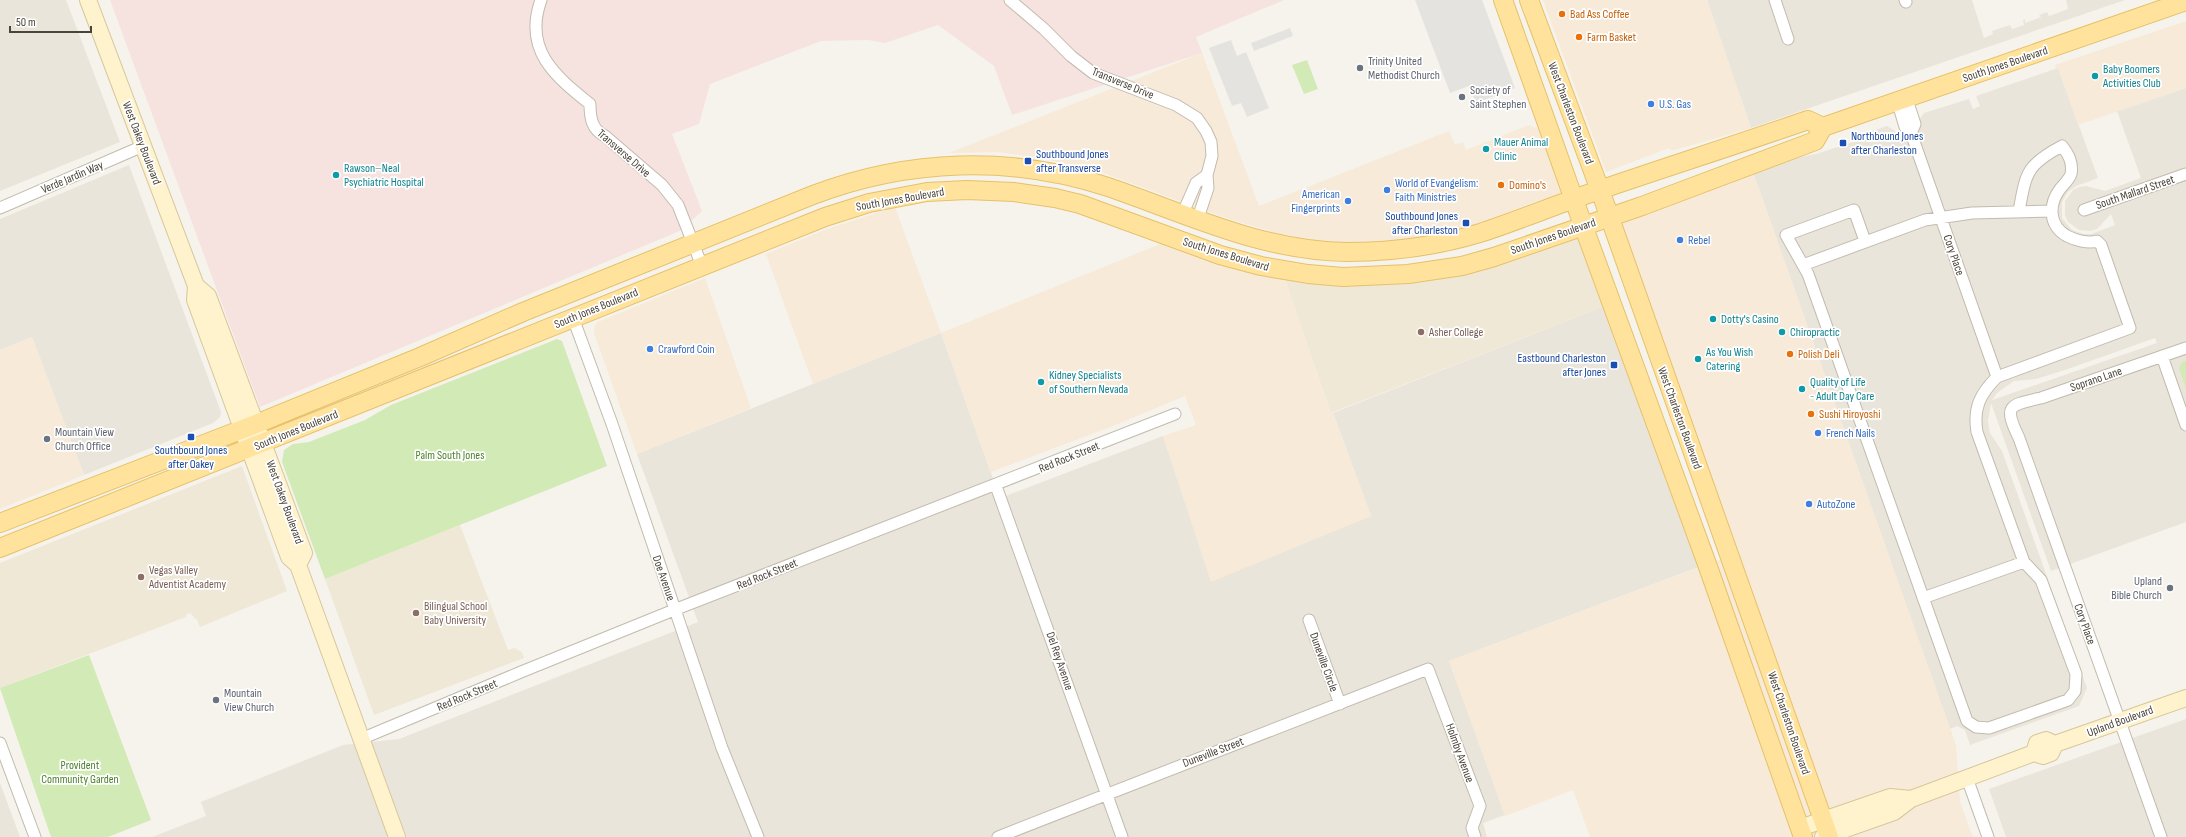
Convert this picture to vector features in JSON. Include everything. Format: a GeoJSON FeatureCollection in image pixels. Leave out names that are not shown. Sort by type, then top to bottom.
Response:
{"type":"FeatureCollection","features":[{"type":"Feature","properties":{"kind":"main road","name":"West Oakey Boulevard"},"geometry":{"type":"LineString","coordinates":[[88,0],[196,286],[208,296],[256,446],[289,557],[298,565],[397,837]]}},
{"type":"Feature","properties":{"kind":"main road","name":"West Charleston Boulevard"},"geometry":{"type":"LineString","coordinates":[[1503,0],[1583,226],[1713,580],[1802,833]]}},
{"type":"Feature","properties":{"kind":"main road","name":"West Charleston Boulevard"},"geometry":{"type":"LineString","coordinates":[[1529,0],[1600,190],[1736,572],[1826,832]]}},
{"type":"Feature","properties":{"kind":"main road","name":"South Jones Boulevard"},"geometry":{"type":"LineString","coordinates":[[0,548],[844,210],[900,196],[967,190],[1038,195],[1080,204],[1220,255],[1261,266],[1308,274],[1363,277],[1408,274],[1462,266],[1583,226],[1737,172],[1815,141],[1824,127],[2186,1]]}},
{"type":"Feature","properties":{"kind":"main road","name":"South Jones Boulevard"},"geometry":{"type":"LineString","coordinates":[[0,523],[249,427],[694,243],[834,187],[896,171],[957,165],[1019,168],[1057,174],[1104,186],[1189,218],[1257,240],[1314,249],[1346,252],[1395,250],[1427,246],[1478,233],[1727,146],[1808,120],[1824,127]]}},
{"type":"Feature","properties":{"kind":"main road"},"geometry":{"type":"LineString","coordinates":[[896,171],[900,196]]}},
{"type":"Feature","properties":{"kind":"main road"},"geometry":{"type":"LineString","coordinates":[[1158,232],[1173,225],[1188,226],[1194,224],[1189,218]]}},
{"type":"Feature","properties":{"kind":"main road"},"geometry":{"type":"LineString","coordinates":[[1182,241],[1193,234],[1199,234],[1216,227]]}},
{"type":"Feature","properties":{"kind":"main road"},"geometry":{"type":"LineString","coordinates":[[1713,580],[1736,572]]}},
{"type":"Feature","properties":{"kind":"main road","name":"Upland Boulevard"},"geometry":{"type":"LineString","coordinates":[[1802,833],[1826,832],[1894,812],[1911,799],[2034,753],[2037,743],[2046,740],[2055,744],[2186,698]]}},
{"type":"Feature","properties":{"kind":"street","name":"Transverse Drive"},"geometry":{"type":"LineString","coordinates":[[541,0],[537,14],[535,31],[540,51],[557,76],[590,104],[591,122],[598,133],[605,136],[662,185],[678,205],[702,266]]}},
{"type":"Feature","properties":{"kind":"street","name":"Transverse Drive"},"geometry":{"type":"LineString","coordinates":[[1010,0],[1044,29],[1071,56],[1093,73],[1176,105],[1197,118],[1206,131],[1211,142],[1212,156],[1207,175],[1208,188],[1189,218]]}},
{"type":"Feature","properties":{"kind":"street"},"geometry":{"type":"LineString","coordinates":[[1775,0],[1788,39]]}},
{"type":"Feature","properties":{"kind":"street","name":"Cory Place"},"geometry":{"type":"LineString","coordinates":[[1901,99],[1914,124],[1911,133],[1996,377]]}},
{"type":"Feature","properties":{"kind":"street","name":"Verde Jardin Way"},"geometry":{"type":"LineString","coordinates":[[0,208],[143,146]]}},
{"type":"Feature","properties":{"kind":"street"},"geometry":{"type":"LineString","coordinates":[[1865,241],[1854,210],[1786,235],[1803,265],[1968,721],[1976,727],[1989,728],[2068,700],[2075,691],[2076,674],[2041,580],[2024,562],[1977,432],[1975,418],[1977,404],[1984,390],[1996,377],[2130,328],[2101,245],[2097,241],[2075,240],[2060,232],[2052,219],[2051,211],[2059,190],[2070,176],[2071,165],[2069,155],[2062,146],[2040,157],[2026,174],[2019,211]]}},
{"type":"Feature","properties":{"kind":"street","name":"Transverse Drive"},"geometry":{"type":"LineString","coordinates":[[1189,218],[1196,183],[1207,175]]}},
{"type":"Feature","properties":{"kind":"street","name":"South Mallard Street"},"geometry":{"type":"LineString","coordinates":[[2084,210],[2185,178]]}},
{"type":"Feature","properties":{"kind":"street"},"geometry":{"type":"LineString","coordinates":[[1803,265],[1925,220],[1972,213],[2051,211]]}},
{"type":"Feature","properties":{"kind":"street","name":"Doe Avenue"},"geometry":{"type":"LineString","coordinates":[[573,318],[612,424],[722,748],[758,837]]}},
{"type":"Feature","properties":{"kind":"street","name":"Soprano Lane"},"geometry":{"type":"LineString","coordinates":[[2011,412],[2013,407],[2020,402],[2041,398],[2186,348]]}},
{"type":"Feature","properties":{"kind":"street"},"geometry":{"type":"LineString","coordinates":[[2162,356],[2186,425]]}},
{"type":"Feature","properties":{"kind":"street","name":"Cory Place"},"geometry":{"type":"LineString","coordinates":[[2011,412],[2012,426],[2019,438],[2162,837]]}},
{"type":"Feature","properties":{"kind":"street","name":"Red Rock Street"},"geometry":{"type":"LineString","coordinates":[[361,739],[674,610],[910,516],[996,486],[1175,414]]}},
{"type":"Feature","properties":{"kind":"street","name":"Del Rey Avenue"},"geometry":{"type":"LineString","coordinates":[[996,486],[1122,837]]}},
{"type":"Feature","properties":{"kind":"street"},"geometry":{"type":"LineString","coordinates":[[1923,598],[2024,562]]}},
{"type":"Feature","properties":{"kind":"street","name":"Duneville Circle"},"geometry":{"type":"LineString","coordinates":[[1309,620],[1340,704]]}},
{"type":"Feature","properties":{"kind":"street","name":"Duneville Street"},"geometry":{"type":"LineString","coordinates":[[998,837],[1428,669]]}},
{"type":"Feature","properties":{"kind":"street","name":"Holmby Avenue"},"geometry":{"type":"LineString","coordinates":[[1428,669],[1480,806],[1472,828],[1476,837]]}},
{"type":"Feature","properties":{"kind":"street"},"geometry":{"type":"LineString","coordinates":[[0,743],[35,837]]}},
{"type":"Feature","properties":{"kind":"street"},"geometry":{"type":"LineString","coordinates":[[1967,778],[1988,837]]}},
{"type":"Feature","properties":{"kind":"shaded area"},"geometry":{"type":"Polygon","coordinates":[[[0,0],[66,0],[120,142],[0,191],[0,0]]]}},
{"type":"Feature","properties":{"kind":"shaded area"},"geometry":{"type":"Polygon","coordinates":[[[110,0],[1284,0],[1196,37],[1202,53],[1012,115],[994,66],[938,25],[885,43],[868,40],[821,41],[710,84],[699,124],[672,134],[702,211],[682,230],[260,407],[110,0]]]}},
{"type":"Feature","properties":{"kind":"shaded area"},"geometry":{"type":"Polygon","coordinates":[[[1415,0],[1482,0],[1515,88],[1476,103],[1469,86],[1450,93],[1415,0]]]}},
{"type":"Feature","properties":{"kind":"shaded area"},"geometry":{"type":"Polygon","coordinates":[[[1543,0],[1707,0],[1751,128],[1675,150],[1670,150],[1669,148],[1606,172],[1543,0]]]}},
{"type":"Feature","properties":{"kind":"shaded area"},"geometry":{"type":"Polygon","coordinates":[[[1707,0],[1972,0],[1984,38],[1993,34],[1992,31],[2010,25],[2012,29],[2024,25],[2023,20],[2025,19],[2025,23],[2041,17],[2039,15],[2047,12],[2049,16],[2068,9],[2066,0],[2125,0],[1751,128],[1707,0]]]}},
{"type":"Feature","properties":{"kind":"shaded area"},"geometry":{"type":"Polygon","coordinates":[[[2186,21],[2186,88],[2078,125],[2058,68],[2056,68],[2055,65],[2186,21]]]}},
{"type":"Feature","properties":{"kind":"shaded area"},"geometry":{"type":"Polygon","coordinates":[[[1290,28],[1293,36],[1254,51],[1251,43],[1290,28]]]}},
{"type":"Feature","properties":{"kind":"shaded area"},"geometry":{"type":"Polygon","coordinates":[[[1231,40],[1237,56],[1246,52],[1269,108],[1247,117],[1241,103],[1232,106],[1209,48],[1231,40]]]}},
{"type":"Feature","properties":{"kind":"shaded area"},"geometry":{"type":"Polygon","coordinates":[[[1202,53],[1259,206],[1449,131],[1455,145],[1463,142],[1466,150],[1529,125],[1550,134],[1574,199],[1395,250],[1272,243],[1267,230],[1229,219],[1095,170],[1040,158],[998,152],[949,153],[1202,53]]]}},
{"type":"Feature","properties":{"kind":"shaded area"},"geometry":{"type":"Polygon","coordinates":[[[2058,68],[2098,178],[2076,186],[2068,192],[2062,202],[2062,218],[2072,230],[2083,234],[2091,234],[2115,225],[2130,266],[2111,214],[2097,229],[2090,231],[2079,230],[2068,222],[2065,215],[2065,201],[2073,190],[2079,187],[2086,186],[2105,191],[2141,178],[2117,111],[2186,88],[2186,360],[2182,362],[2180,371],[2186,390],[2186,522],[2051,571],[1991,403],[1988,421],[1990,433],[2002,451],[2087,688],[2079,706],[1970,745],[1965,730],[1957,726],[1950,729],[1753,172],[1790,159],[1816,154],[1856,141],[1872,131],[1887,126],[1895,131],[1898,138],[1920,130],[1917,122],[1924,113],[1969,99],[1973,109],[1980,106],[1976,96],[2058,68]],[[2155,338],[2036,379],[2014,381],[1997,393],[1992,400],[2157,343],[2155,338]]]}},
{"type":"Feature","properties":{"kind":"shaded area"},"geometry":{"type":"Polygon","coordinates":[[[129,165],[221,412],[220,417],[213,423],[84,475],[32,337],[0,350],[0,219],[129,165]]]}},
{"type":"Feature","properties":{"kind":"shaded area"},"geometry":{"type":"Polygon","coordinates":[[[1753,172],[1956,745],[1960,802],[1973,837],[1590,837],[1573,790],[1505,816],[1449,661],[1730,556],[1609,217],[1753,172]]]}},
{"type":"Feature","properties":{"kind":"shaded area"},"geometry":{"type":"Polygon","coordinates":[[[895,207],[941,333],[813,384],[766,254],[827,229],[895,207]]]}},
{"type":"Feature","properties":{"kind":"shaded area","name":"Asher College"},"geometry":{"type":"Polygon","coordinates":[[[1583,225],[1612,303],[1331,413],[1282,270],[1394,275],[1583,225]]]}},
{"type":"Feature","properties":{"kind":"shaded area"},"geometry":{"type":"Polygon","coordinates":[[[1175,238],[1282,270],[1331,413],[1333,413],[1371,516],[1211,582],[1163,436],[1196,425],[1185,396],[1113,426],[991,472],[941,333],[1175,238]]]}},
{"type":"Feature","properties":{"kind":"shaded area"},"geometry":{"type":"Polygon","coordinates":[[[705,278],[751,408],[637,454],[594,333],[595,325],[598,322],[705,278]]]}},
{"type":"Feature","properties":{"kind":"shaded area"},"geometry":{"type":"Polygon","coordinates":[[[1612,303],[1707,564],[1449,661],[1505,815],[1483,823],[1487,837],[152,837],[206,816],[201,802],[343,745],[399,739],[698,622],[637,454],[941,333],[1000,498],[1163,436],[1211,581],[1371,516],[1333,413],[1612,303]]]}},
{"type":"Feature","properties":{"kind":"shaded area"},"geometry":{"type":"Polygon","coordinates":[[[32,337],[84,475],[0,509],[0,350],[32,337]]]}},
{"type":"Feature","properties":{"kind":"shaded area","name":"Vegas Valley Adventist Academy"},"geometry":{"type":"Polygon","coordinates":[[[242,466],[287,591],[200,627],[197,620],[190,613],[186,615],[186,617],[0,688],[0,563],[242,466]]]}},
{"type":"Feature","properties":{"kind":"shaded area","name":"Bilingual School Baby University"},"geometry":{"type":"Polygon","coordinates":[[[460,525],[508,650],[514,648],[522,652],[524,658],[374,715],[325,579],[460,525]]]}},
{"type":"Feature","properties":{"kind":"shaded area"},"geometry":{"type":"Polygon","coordinates":[[[2186,719],[2186,837],[2006,837],[1989,789],[2186,719]]]}},
{"type":"Feature","properties":{"kind":"shaded area"},"geometry":{"type":"Polygon","coordinates":[[[0,783],[20,837],[0,837],[0,783]]]}},
{"type":"Feature","properties":{"kind":"green space"},"geometry":{"type":"Polygon","coordinates":[[[1307,60],[1318,89],[1304,94],[1292,65],[1307,60]]]}},
{"type":"Feature","properties":{"kind":"green space","name":"Palm South Jones"},"geometry":{"type":"Polygon","coordinates":[[[557,339],[562,341],[607,466],[325,579],[282,462],[284,450],[293,444],[309,442],[365,420],[391,405],[557,339]]]}},
{"type":"Feature","properties":{"kind":"green space"},"geometry":{"type":"Polygon","coordinates":[[[2186,360],[2186,390],[2179,368],[2182,362],[2186,360]]]}},
{"type":"Feature","properties":{"kind":"green space","name":"Provident Community Garden"},"geometry":{"type":"Polygon","coordinates":[[[89,655],[151,820],[108,837],[51,837],[0,688],[89,655]]]}},
{"type":"Feature","properties":{"kind":"place","name":"Bad Ass Coffee"},"geometry":{"type":"Point","coordinates":[1562,14]}},
{"type":"Feature","properties":{"kind":"place","name":"Farm Basket"},"geometry":{"type":"Point","coordinates":[1579,37]}},
{"type":"Feature","properties":{"kind":"place","name":"Trinity United Methodist Church"},"geometry":{"type":"Point","coordinates":[1360,68]}},
{"type":"Feature","properties":{"kind":"place","name":"Baby Boomers Activities Club"},"geometry":{"type":"Point","coordinates":[2095,76]}},
{"type":"Feature","properties":{"kind":"place","name":"Society of Saint Stephen"},"geometry":{"type":"Point","coordinates":[1462,97]}},
{"type":"Feature","properties":{"kind":"place","name":"U.S. Gas"},"geometry":{"type":"Point","coordinates":[1651,104]}},
{"type":"Feature","properties":{"kind":"place","name":"Northbound Jones after Charleston"},"geometry":{"type":"Point","coordinates":[1843,143]}},
{"type":"Feature","properties":{"kind":"place","name":"Mauer Animal Clinic"},"geometry":{"type":"Point","coordinates":[1486,149]}},
{"type":"Feature","properties":{"kind":"place","name":"Southbound Jones after Transverse"},"geometry":{"type":"Point","coordinates":[1028,161]}},
{"type":"Feature","properties":{"kind":"place","name":"Rawson–Neal Psychiatric Hospital"},"geometry":{"type":"Point","coordinates":[336,175]}},
{"type":"Feature","properties":{"kind":"place","name":"Domino's"},"geometry":{"type":"Point","coordinates":[1501,185]}},
{"type":"Feature","properties":{"kind":"place","name":"World of Evangelism: Faith Ministries"},"geometry":{"type":"Point","coordinates":[1387,190]}},
{"type":"Feature","properties":{"kind":"place","name":"American Fingerprints"},"geometry":{"type":"Point","coordinates":[1348,201]}},
{"type":"Feature","properties":{"kind":"place","name":"Southbound Jones after Charleston"},"geometry":{"type":"Point","coordinates":[1466,223]}},
{"type":"Feature","properties":{"kind":"place","name":"Rebel"},"geometry":{"type":"Point","coordinates":[1680,240]}},
{"type":"Feature","properties":{"kind":"place","name":"Dotty's Casino"},"geometry":{"type":"Point","coordinates":[1713,319]}},
{"type":"Feature","properties":{"kind":"place","name":"Asher College"},"geometry":{"type":"Point","coordinates":[1421,332]}},
{"type":"Feature","properties":{"kind":"place","name":"Chiropractic"},"geometry":{"type":"Point","coordinates":[1782,332]}},
{"type":"Feature","properties":{"kind":"place","name":"Crawford Coin"},"geometry":{"type":"Point","coordinates":[650,349]}},
{"type":"Feature","properties":{"kind":"place","name":"Polish Deli"},"geometry":{"type":"Point","coordinates":[1790,354]}},
{"type":"Feature","properties":{"kind":"place","name":"As You Wish Catering"},"geometry":{"type":"Point","coordinates":[1698,359]}},
{"type":"Feature","properties":{"kind":"place","name":"Eastbound Charleston after Jones"},"geometry":{"type":"Point","coordinates":[1614,365]}},
{"type":"Feature","properties":{"kind":"place","name":"Kidney Specialists of Southern Nevada"},"geometry":{"type":"Point","coordinates":[1041,382]}},
{"type":"Feature","properties":{"kind":"place","name":"Quality of Life - Adult Day Care"},"geometry":{"type":"Point","coordinates":[1802,389]}},
{"type":"Feature","properties":{"kind":"place","name":"Sushi Hiroyoshi"},"geometry":{"type":"Point","coordinates":[1811,414]}},
{"type":"Feature","properties":{"kind":"place","name":"French Nails"},"geometry":{"type":"Point","coordinates":[1818,433]}},
{"type":"Feature","properties":{"kind":"place","name":"Southbound Jones after Oakey"},"geometry":{"type":"Point","coordinates":[191,437]}},
{"type":"Feature","properties":{"kind":"place","name":"Mountain View Church Office"},"geometry":{"type":"Point","coordinates":[47,439]}},
{"type":"Feature","properties":{"kind":"place","name":"AutoZone"},"geometry":{"type":"Point","coordinates":[1809,504]}},
{"type":"Feature","properties":{"kind":"place","name":"Vegas Valley Adventist Academy"},"geometry":{"type":"Point","coordinates":[141,577]}},
{"type":"Feature","properties":{"kind":"place","name":"Upland Bible Church"},"geometry":{"type":"Point","coordinates":[2170,588]}},
{"type":"Feature","properties":{"kind":"place","name":"Bilingual School Baby University"},"geometry":{"type":"Point","coordinates":[416,613]}},
{"type":"Feature","properties":{"kind":"place","name":"Mountain View Church"},"geometry":{"type":"Point","coordinates":[216,700]}}]}
